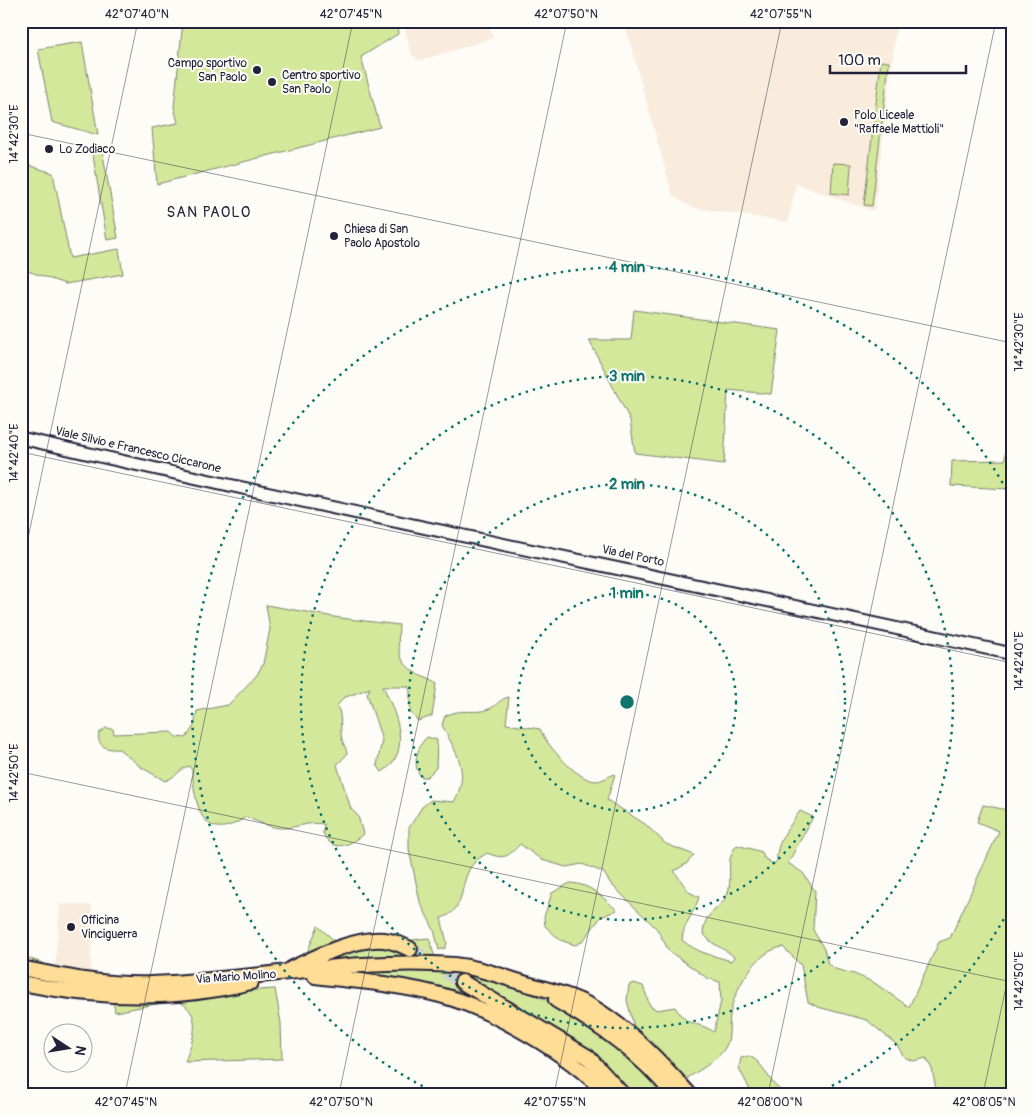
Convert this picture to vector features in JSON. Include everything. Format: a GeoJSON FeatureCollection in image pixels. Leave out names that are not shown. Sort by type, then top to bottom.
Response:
{"type":"FeatureCollection","features":[{"type":"Feature","properties":{"kind":"main road"},"geometry":{"type":"LineString","coordinates":[[282,973],[315,957],[372,939],[386,940],[410,949]]}},
{"type":"Feature","properties":{"kind":"main road"},"geometry":{"type":"LineString","coordinates":[[282,973],[400,964],[454,965],[488,970],[537,987],[553,990],[593,1007],[661,1062],[689,1094]]}},
{"type":"Feature","properties":{"kind":"main road","name":"Via Mario Molino"},"geometry":{"type":"LineString","coordinates":[[21,968],[103,982],[152,984],[282,973]]}},
{"type":"Feature","properties":{"kind":"main road"},"geometry":{"type":"LineString","coordinates":[[282,973],[395,985],[442,995],[463,1002],[500,1020],[581,1068],[606,1094]]}},
{"type":"Feature","properties":{"kind":"main road","name":"Via Mario Molino"},"geometry":{"type":"LineString","coordinates":[[21,983],[63,992],[97,996],[146,996],[219,990],[282,973]]}},
{"type":"Feature","properties":{"kind":"main road"},"geometry":{"type":"LineString","coordinates":[[462,982],[588,1056],[622,1094]]}},
{"type":"Feature","properties":{"kind":"main road"},"geometry":{"type":"LineString","coordinates":[[537,987],[621,1041],[655,1071],[673,1094]]}},
{"type":"Feature","properties":{"kind":"street","name":"Viale Silvio e Francesco Ciccarone"},"geometry":{"type":"LineString","coordinates":[[21,438],[249,489]]}},
{"type":"Feature","properties":{"kind":"street","name":"Via del Porto"},"geometry":{"type":"LineString","coordinates":[[249,489],[727,590],[1012,654]]}},
{"type":"Feature","properties":{"kind":"shaded area"},"geometry":{"type":"Polygon","coordinates":[[[402,21],[488,21],[493,38],[419,61],[411,53],[402,21]]]}},
{"type":"Feature","properties":{"kind":"shaded area"},"geometry":{"type":"Polygon","coordinates":[[[624,21],[897,21],[874,211],[796,184],[788,222],[694,208],[680,201],[672,194],[624,21]]]}},
{"type":"Feature","properties":{"kind":"shaded area"},"geometry":{"type":"Polygon","coordinates":[[[60,904],[92,905],[91,972],[55,967],[60,904]]]}},
{"type":"Feature","properties":{"kind":"green space","name":"Centro sportivo San Paolo"},"geometry":{"type":"Polygon","coordinates":[[[183,21],[397,21],[398,34],[361,57],[380,127],[157,184],[152,128],[178,123],[174,107],[183,21]]]}},
{"type":"Feature","properties":{"kind":"green space"},"geometry":{"type":"Polygon","coordinates":[[[82,42],[98,135],[52,122],[38,49],[82,42]]]}},
{"type":"Feature","properties":{"kind":"green space"},"geometry":{"type":"Polygon","coordinates":[[[881,61],[889,62],[872,206],[864,205],[881,61]]]}},
{"type":"Feature","properties":{"kind":"green space"},"geometry":{"type":"Polygon","coordinates":[[[102,149],[118,238],[107,240],[92,150],[102,149]]]}},
{"type":"Feature","properties":{"kind":"green space"},"geometry":{"type":"Polygon","coordinates":[[[21,163],[53,173],[70,258],[119,249],[123,274],[65,284],[25,270],[21,252],[21,163]]]}},
{"type":"Feature","properties":{"kind":"green space"},"geometry":{"type":"Polygon","coordinates":[[[833,163],[851,164],[849,195],[831,193],[833,163]]]}},
{"type":"Feature","properties":{"kind":"green space"},"geometry":{"type":"Polygon","coordinates":[[[634,310],[780,330],[771,394],[728,390],[724,464],[635,453],[630,420],[589,340],[631,340],[634,310]]]}},
{"type":"Feature","properties":{"kind":"green space"},"geometry":{"type":"Polygon","coordinates":[[[1011,416],[1012,641],[1008,641],[1009,489],[951,486],[952,461],[1005,460],[1006,440],[1010,439],[1011,416]]]}},
{"type":"Feature","properties":{"kind":"green space"},"geometry":{"type":"Polygon","coordinates":[[[266,605],[340,618],[399,625],[399,646],[405,663],[416,673],[437,684],[432,716],[418,721],[410,712],[410,691],[408,686],[383,686],[396,719],[400,743],[392,764],[382,772],[377,765],[382,740],[367,694],[370,688],[343,698],[337,706],[340,714],[342,739],[347,754],[337,765],[351,809],[358,816],[363,834],[342,846],[331,844],[327,840],[323,833],[324,824],[280,828],[246,817],[231,825],[219,827],[210,825],[199,808],[192,770],[189,766],[165,781],[141,767],[119,749],[104,747],[99,742],[99,733],[106,728],[113,729],[114,734],[171,732],[176,737],[186,738],[194,726],[197,711],[228,705],[257,675],[263,664],[270,629],[266,605]]]}},
{"type":"Feature","properties":{"kind":"green space"},"geometry":{"type":"Polygon","coordinates":[[[509,697],[506,724],[540,729],[549,744],[580,775],[598,781],[615,774],[607,800],[645,824],[666,844],[694,855],[686,864],[674,871],[689,892],[699,897],[682,940],[693,948],[705,953],[731,961],[734,957],[709,940],[703,932],[710,914],[724,900],[728,893],[731,856],[737,845],[762,852],[764,858],[773,864],[777,861],[778,848],[781,841],[800,811],[813,817],[788,863],[803,873],[815,891],[813,930],[824,949],[828,964],[835,969],[873,982],[909,1007],[939,942],[950,938],[999,831],[977,822],[983,805],[1012,811],[1012,1094],[937,1094],[932,1069],[926,1058],[913,1061],[904,1057],[897,1045],[867,1020],[818,1007],[808,1002],[801,965],[783,947],[764,955],[755,963],[741,984],[735,995],[729,1020],[728,1039],[722,1052],[712,1062],[682,1082],[636,1035],[627,1000],[629,985],[634,983],[643,986],[650,1006],[657,1010],[675,1007],[684,1019],[714,1032],[721,1001],[720,982],[707,978],[669,951],[657,929],[611,884],[603,872],[582,864],[566,867],[542,860],[520,844],[505,856],[487,853],[474,863],[466,877],[459,902],[455,909],[450,914],[441,918],[447,943],[445,948],[439,950],[434,930],[420,902],[409,849],[409,828],[422,807],[431,800],[454,802],[459,791],[461,781],[460,762],[442,725],[445,716],[463,711],[484,711],[509,697]]]}},
{"type":"Feature","properties":{"kind":"green space"},"geometry":{"type":"Polygon","coordinates":[[[427,737],[437,740],[436,768],[427,777],[422,777],[416,763],[420,746],[427,737]]]}},
{"type":"Feature","properties":{"kind":"green space"},"geometry":{"type":"Polygon","coordinates":[[[570,883],[590,889],[617,910],[601,917],[582,942],[575,945],[560,940],[545,926],[544,917],[552,893],[570,883]]]}},
{"type":"Feature","properties":{"kind":"green space"},"geometry":{"type":"Polygon","coordinates":[[[318,926],[338,944],[306,955],[318,926]]]}},
{"type":"Feature","properties":{"kind":"green space"},"geometry":{"type":"Polygon","coordinates":[[[429,938],[435,958],[425,957],[403,941],[429,938]]]}},
{"type":"Feature","properties":{"kind":"green space"},"geometry":{"type":"Polygon","coordinates":[[[359,945],[398,948],[415,957],[312,964],[359,945]]]}},
{"type":"Feature","properties":{"kind":"green space"},"geometry":{"type":"Polygon","coordinates":[[[21,956],[55,967],[21,960],[21,956]]]}},
{"type":"Feature","properties":{"kind":"green space"},"geometry":{"type":"Polygon","coordinates":[[[433,969],[446,974],[572,1050],[610,1082],[507,1020],[365,976],[367,971],[433,969]]]}},
{"type":"Feature","properties":{"kind":"green space"},"geometry":{"type":"Polygon","coordinates":[[[461,974],[514,987],[565,1009],[596,1027],[613,1040],[661,1086],[648,1094],[630,1094],[609,1068],[592,1054],[461,974]]]}},
{"type":"Feature","properties":{"kind":"green space"},"geometry":{"type":"Polygon","coordinates":[[[275,989],[281,1023],[282,1059],[185,1062],[193,1036],[194,1019],[185,1005],[176,1000],[115,1012],[113,999],[275,989]]]}},
{"type":"Feature","properties":{"kind":"green space"},"geometry":{"type":"Polygon","coordinates":[[[749,1056],[759,1063],[775,1085],[786,1094],[752,1094],[739,1068],[741,1058],[749,1056]]]}},
{"type":"Feature","properties":{"kind":"tunnel"},"geometry":{"type":"LineString","coordinates":[[410,949],[462,982]]}},
{"type":"Feature","properties":{"kind":"place","name":"Campo sportivo San Paolo"},"geometry":{"type":"Point","coordinates":[257,70]}},
{"type":"Feature","properties":{"kind":"place","name":"Centro sportivo San Paolo"},"geometry":{"type":"Point","coordinates":[272,82]}},
{"type":"Feature","properties":{"kind":"place","name":"Polo Liceale \"Raffaele Mattioli\""},"geometry":{"type":"Point","coordinates":[844,122]}},
{"type":"Feature","properties":{"kind":"place","name":"Lo Zodiaco"},"geometry":{"type":"Point","coordinates":[49,149]}},
{"type":"Feature","properties":{"kind":"place","name":"Chiesa di San Paolo Apostolo"},"geometry":{"type":"Point","coordinates":[334,236]}},
{"type":"Feature","properties":{"kind":"place","name":"Officina Vinciguerra"},"geometry":{"type":"Point","coordinates":[71,927]}},
{"type":"Feature","properties":{"kind":"district","name":"SAN PAOLO"},"geometry":{"type":"Point","coordinates":[209,212]}}]}
